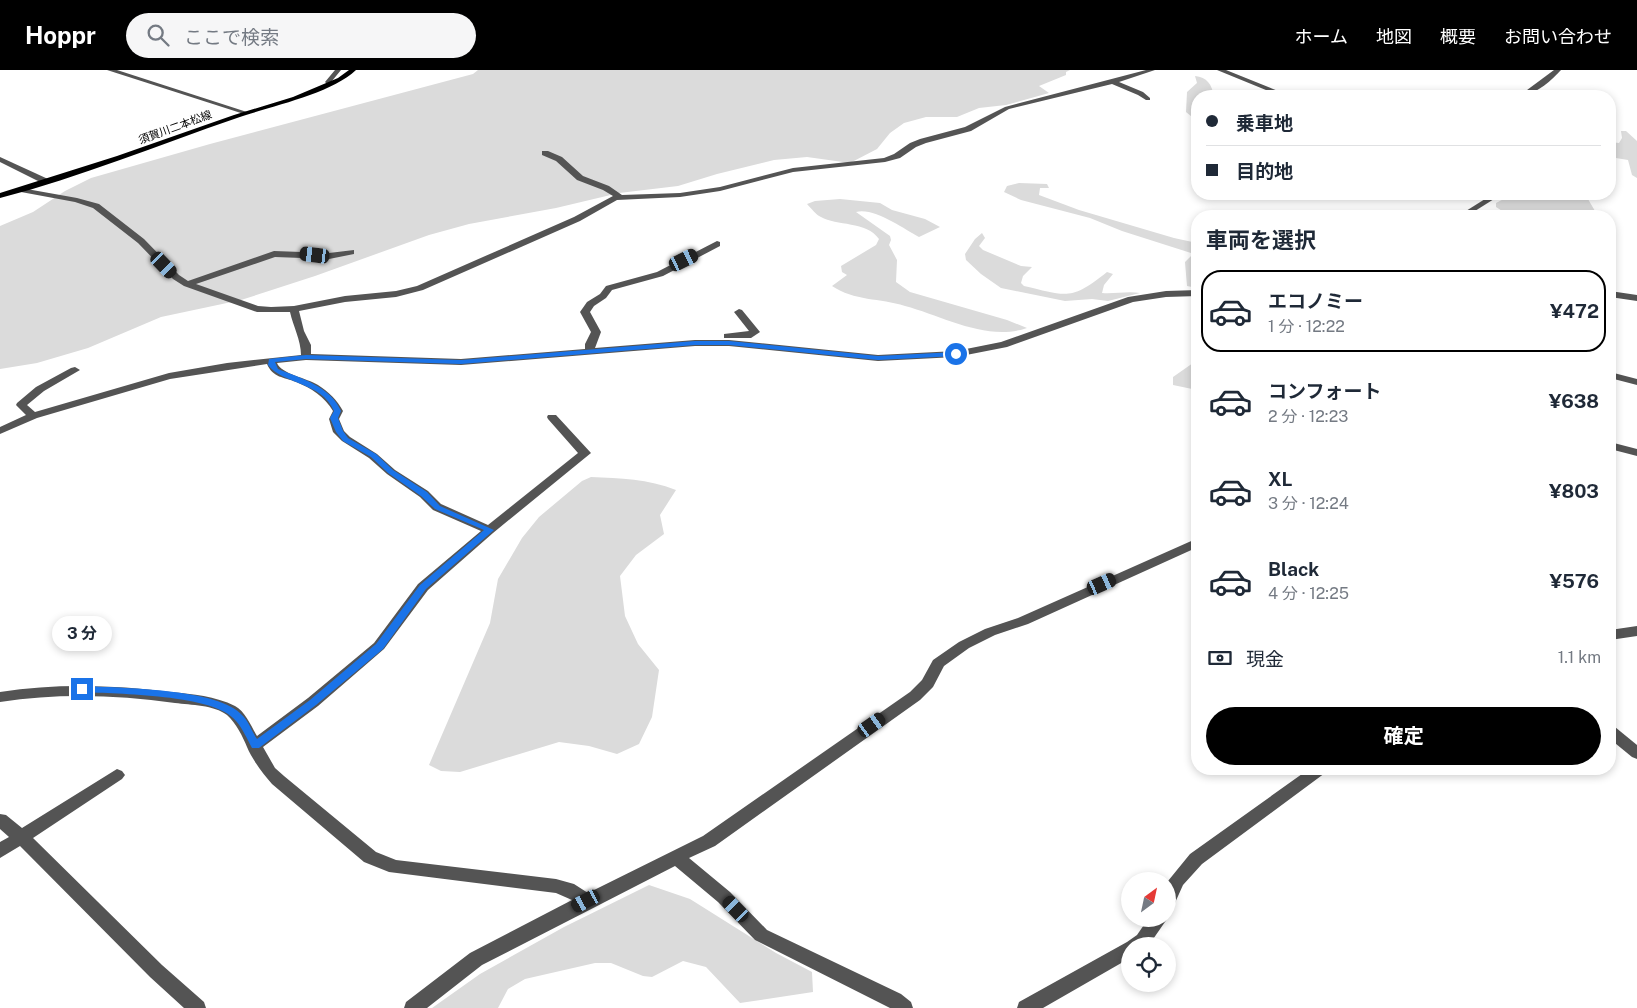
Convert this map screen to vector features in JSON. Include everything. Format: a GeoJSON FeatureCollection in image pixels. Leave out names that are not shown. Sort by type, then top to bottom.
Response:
{"type":"FeatureCollection","features":[{"type":"Feature","properties":{"kind":"main road","name":"須賀川二本松線"},"geometry":{"type":"LineString","coordinates":[[0,196],[128,156],[246,113],[295,98],[332,83],[353,70]]}},
{"type":"Feature","properties":{"kind":"street"},"geometry":{"type":"LineString","coordinates":[[110,70],[246,113]]}},
{"type":"Feature","properties":{"kind":"street"},"geometry":{"type":"LineString","coordinates":[[332,83],[328,82],[338,70]]}},
{"type":"Feature","properties":{"kind":"street"},"geometry":{"type":"LineString","coordinates":[[24,190],[89,203],[101,209],[141,241],[176,277],[187,284],[257,308],[271,310],[294,308],[345,299],[396,294],[420,288],[577,220],[609,200],[620,197],[680,196],[720,189],[793,170],[886,160],[898,156],[913,145],[923,141],[968,129],[1007,108],[1113,82],[1152,70]]}},
{"type":"Feature","properties":{"kind":"street"},"geometry":{"type":"LineString","coordinates":[[1220,70],[1271,90]]}},
{"type":"Feature","properties":{"kind":"street"},"geometry":{"type":"LineString","coordinates":[[1532,90],[1558,70]]}},
{"type":"Feature","properties":{"kind":"street"},"geometry":{"type":"LineString","coordinates":[[1113,82],[1123,88],[1139,92],[1148,98]]}},
{"type":"Feature","properties":{"kind":"street"},"geometry":{"type":"LineString","coordinates":[[545,152],[558,159],[580,178],[606,188],[620,197]]}},
{"type":"Feature","properties":{"kind":"street"},"geometry":{"type":"LineString","coordinates":[[0,159],[45,181]]}},
{"type":"Feature","properties":{"kind":"street"},"geometry":{"type":"LineString","coordinates":[[1472,210],[1488,200]]}},
{"type":"Feature","properties":{"kind":"street"},"geometry":{"type":"LineString","coordinates":[[590,352],[590,344],[596,332],[585,312],[590,304],[603,296],[610,288],[660,274],[717,244]]}},
{"type":"Feature","properties":{"kind":"street"},"geometry":{"type":"LineString","coordinates":[[187,284],[274,254],[329,256],[351,252]]}},
{"type":"Feature","properties":{"kind":"street"},"geometry":{"type":"LineString","coordinates":[[0,431],[33,416],[169,376],[271,360],[306,357],[461,362],[701,343],[729,343],[878,358],[948,354],[1003,345],[1131,299],[1166,294],[1191,293]]}},
{"type":"Feature","properties":{"kind":"street"},"geometry":{"type":"LineString","coordinates":[[1616,295],[1637,298]]}},
{"type":"Feature","properties":{"kind":"street"},"geometry":{"type":"LineString","coordinates":[[294,308],[299,331],[306,345],[306,357]]}},
{"type":"Feature","properties":{"kind":"street"},"geometry":{"type":"LineString","coordinates":[[701,343],[715,337],[754,334],[754,329],[739,312]]}},
{"type":"Feature","properties":{"kind":"street"},"geometry":{"type":"LineString","coordinates":[[271,360],[276,371],[301,380],[321,391],[336,406],[338,411],[334,418],[339,432],[346,439],[373,456],[391,472],[424,494],[437,507],[490,530]]}},
{"type":"Feature","properties":{"kind":"street"},"geometry":{"type":"LineString","coordinates":[[33,416],[21,406],[40,389],[75,370]]}},
{"type":"Feature","properties":{"kind":"street"},"geometry":{"type":"LineString","coordinates":[[1616,377],[1637,382]]}},
{"type":"Feature","properties":{"kind":"street"},"geometry":{"type":"LineString","coordinates":[[254,746],[313,702],[379,646],[423,587],[585,453],[552,417]]}},
{"type":"Feature","properties":{"kind":"street"},"geometry":{"type":"LineString","coordinates":[[1616,447],[1637,453]]}},
{"type":"Feature","properties":{"kind":"street"},"geometry":{"type":"LineString","coordinates":[[413,1008],[476,959],[586,901],[709,841],[915,696],[928,683],[938,663],[964,646],[990,632],[1023,622],[1191,545]]}},
{"type":"Feature","properties":{"kind":"street"},"geometry":{"type":"LineString","coordinates":[[1616,634],[1637,630]]}},
{"type":"Feature","properties":{"kind":"street"},"geometry":{"type":"LineString","coordinates":[[0,697],[82,689],[147,692],[210,702],[231,710],[239,718],[270,772],[370,857],[394,867],[411,870],[556,886],[568,889],[586,901]]}},
{"type":"Feature","properties":{"kind":"street"},"geometry":{"type":"LineString","coordinates":[[1616,736],[1637,753]]}},
{"type":"Feature","properties":{"kind":"street"},"geometry":{"type":"LineString","coordinates":[[0,851],[117,775]]}},
{"type":"Feature","properties":{"kind":"street"},"geometry":{"type":"LineString","coordinates":[[1176,881],[1196,859],[1312,775]]}},
{"type":"Feature","properties":{"kind":"street"},"geometry":{"type":"LineString","coordinates":[[0,820],[21,837],[156,971],[198,1008]]}},
{"type":"Feature","properties":{"kind":"street"},"geometry":{"type":"LineString","coordinates":[[677,858],[724,897],[761,934],[894,1000],[904,1008]]}},
{"type":"Feature","properties":{"kind":"street"},"geometry":{"type":"LineString","coordinates":[[1026,1008],[1121,954]]}},
{"type":"Feature","properties":{"kind":"shaded area"},"geometry":{"type":"Polygon","coordinates":[[[478,70],[1070,70],[1066,72],[1066,75],[1039,86],[1049,93],[1006,105],[979,108],[957,117],[926,117],[904,123],[890,133],[877,149],[850,163],[807,157],[774,160],[678,186],[619,193],[556,208],[469,224],[429,235],[241,300],[161,317],[88,348],[37,363],[0,369],[0,226],[33,212],[65,191],[91,178],[210,144],[473,74],[478,70]]]}},
{"type":"Feature","properties":{"kind":"shaded area"},"geometry":{"type":"Polygon","coordinates":[[[1195,76],[1203,78],[1208,82],[1212,90],[1191,90],[1191,116],[1186,112],[1187,92],[1197,83],[1195,76]]]}},
{"type":"Feature","properties":{"kind":"shaded area"},"geometry":{"type":"Polygon","coordinates":[[[1621,131],[1626,131],[1637,141],[1637,178],[1632,175],[1628,160],[1616,158],[1616,143],[1619,143],[1622,138],[1621,131]]]}},
{"type":"Feature","properties":{"kind":"shaded area"},"geometry":{"type":"Polygon","coordinates":[[[1019,183],[1047,184],[1049,188],[1040,188],[1039,195],[1079,210],[1191,242],[1191,253],[1122,231],[1090,218],[1021,200],[1004,192],[1007,186],[1019,183]]]}},
{"type":"Feature","properties":{"kind":"shaded area"},"geometry":{"type":"Polygon","coordinates":[[[840,199],[880,203],[892,210],[925,219],[940,227],[919,237],[880,216],[863,211],[856,212],[890,236],[889,245],[897,260],[896,282],[910,292],[1007,320],[1027,328],[996,332],[981,330],[896,303],[867,299],[849,294],[832,286],[847,275],[842,272],[841,266],[876,245],[879,239],[867,229],[827,220],[815,213],[807,204],[815,201],[840,199]]]}},
{"type":"Feature","properties":{"kind":"shaded area"},"geometry":{"type":"Polygon","coordinates":[[[1502,200],[1589,200],[1594,210],[1501,210],[1496,207],[1496,203],[1502,200]]]}},
{"type":"Feature","properties":{"kind":"shaded area"},"geometry":{"type":"Polygon","coordinates":[[[982,233],[985,238],[979,246],[983,250],[1021,266],[1032,267],[1023,276],[1021,283],[1024,286],[1068,294],[1085,288],[1107,272],[1113,274],[1104,285],[1102,293],[1140,293],[1108,301],[1092,299],[1065,301],[1001,288],[981,274],[966,260],[965,254],[975,239],[982,233]]]}},
{"type":"Feature","properties":{"kind":"shaded area"},"geometry":{"type":"Polygon","coordinates":[[[1191,256],[1191,287],[1187,286],[1185,262],[1191,256]]]}},
{"type":"Feature","properties":{"kind":"shaded area"},"geometry":{"type":"Polygon","coordinates":[[[1191,364],[1191,389],[1173,385],[1173,377],[1191,364]]]}},
{"type":"Feature","properties":{"kind":"shaded area"},"geometry":{"type":"Polygon","coordinates":[[[591,477],[644,481],[676,490],[660,515],[664,534],[636,555],[620,576],[625,616],[638,644],[659,670],[652,717],[639,744],[617,754],[589,746],[559,742],[460,772],[441,771],[429,765],[490,623],[498,579],[522,538],[539,517],[582,481],[591,477]]]}},
{"type":"Feature","properties":{"kind":"shaded area"},"geometry":{"type":"Polygon","coordinates":[[[649,885],[690,899],[776,953],[812,972],[813,992],[740,1003],[706,967],[683,961],[652,977],[643,976],[611,963],[595,963],[525,979],[508,989],[498,1008],[432,1008],[480,974],[564,927],[649,885]]]}},
{"type":"Feature","properties":{"kind":"route"},"geometry":{"type":"LineString","coordinates":[[82,689],[147,692],[210,702],[223,706],[231,710],[239,718],[255,746],[313,702],[379,646],[423,587],[490,530],[437,507],[424,494],[391,472],[379,460],[346,439],[339,432],[334,418],[338,411],[336,406],[321,391],[301,380],[276,371],[271,360],[306,357],[461,362],[695,343],[729,343],[831,355],[878,358],[912,358],[956,354]]}}]}
